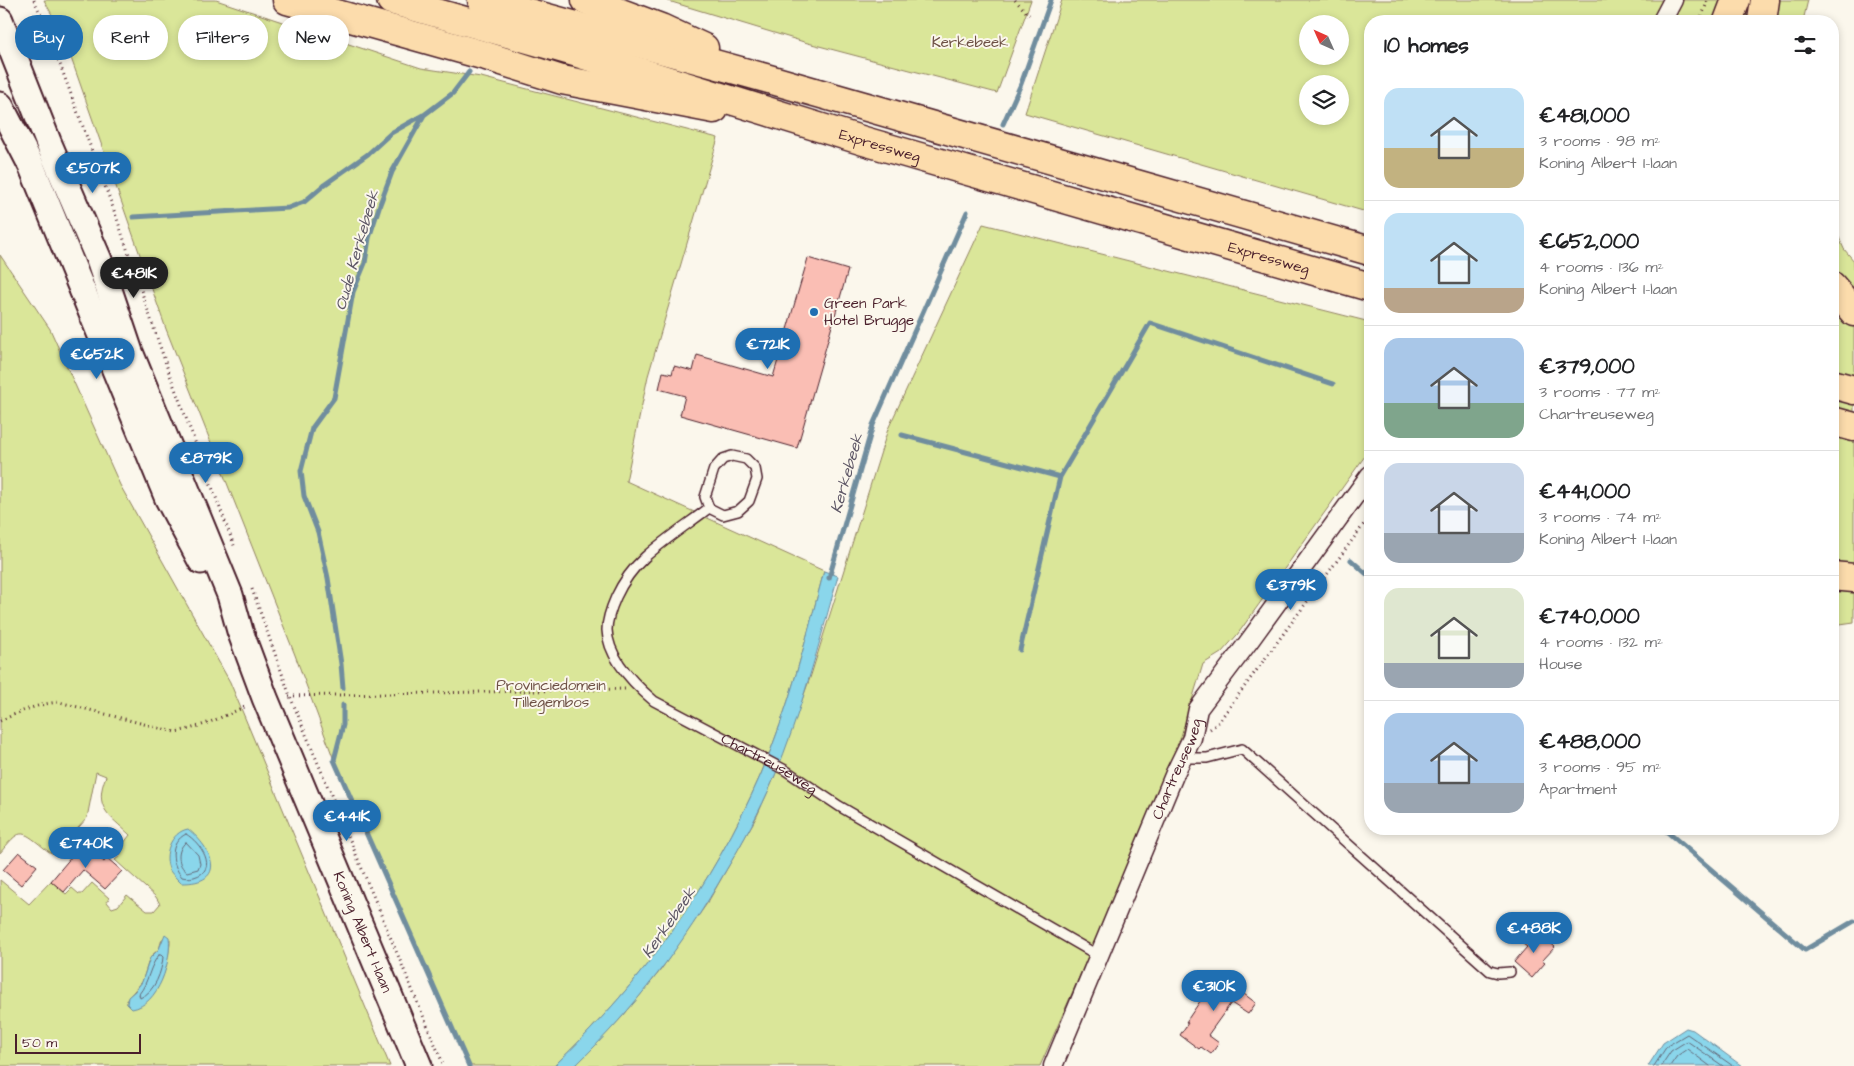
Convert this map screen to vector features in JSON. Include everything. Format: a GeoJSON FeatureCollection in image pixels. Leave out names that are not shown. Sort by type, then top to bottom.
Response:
{"type":"FeatureCollection","features":[{"type":"Feature","properties":{"kind":"highway"},"geometry":{"type":"LineString","coordinates":[[287,0],[486,56],[562,80],[693,106],[796,121]]}},
{"type":"Feature","properties":{"kind":"highway","name":"Expressweg"},"geometry":{"type":"LineString","coordinates":[[392,0],[578,53],[796,121],[1364,285]]}},
{"type":"Feature","properties":{"kind":"highway"},"geometry":{"type":"LineString","coordinates":[[482,0],[769,79],[1364,250]]}},
{"type":"Feature","properties":{"kind":"highway"},"geometry":{"type":"LineString","coordinates":[[586,0],[661,28],[769,79]]}},
{"type":"Feature","properties":{"kind":"highway"},"geometry":{"type":"LineString","coordinates":[[1730,15],[1736,0]]}},
{"type":"Feature","properties":{"kind":"highway"},"geometry":{"type":"LineString","coordinates":[[1763,15],[1765,0]]}},
{"type":"Feature","properties":{"kind":"highway"},"geometry":{"type":"LineString","coordinates":[[1839,294],[1854,312]]}},
{"type":"Feature","properties":{"kind":"highway"},"geometry":{"type":"LineString","coordinates":[[1839,386],[1854,390]]}},
{"type":"Feature","properties":{"kind":"highway"},"geometry":{"type":"LineString","coordinates":[[1839,423],[1854,427]]}},
{"type":"Feature","properties":{"kind":"highway"},"geometry":{"type":"LineString","coordinates":[[1839,577],[1854,578]]}},
{"type":"Feature","properties":{"kind":"main road","name":"Koning Albert I-laan"},"geometry":{"type":"LineString","coordinates":[[0,20],[49,144],[99,260],[130,352],[230,595],[240,631],[265,698],[419,1066]]}},
{"type":"Feature","properties":{"kind":"main road","name":"Koning Albert I-laan"},"geometry":{"type":"LineString","coordinates":[[0,104],[31,165],[168,498],[217,593],[240,631]]}},
{"type":"Feature","properties":{"kind":"street"},"geometry":{"type":"LineString","coordinates":[[1665,15],[1673,0]]}},
{"type":"Feature","properties":{"kind":"street","name":"Chartreuseweg"},"geometry":{"type":"LineString","coordinates":[[1053,1066],[1192,738],[1198,709],[1364,483]]}},
{"type":"Feature","properties":{"kind":"lane"},"geometry":{"type":"LineString","coordinates":[[732,456],[746,459],[756,468],[757,479],[749,501],[738,511],[723,515],[709,508],[705,498],[714,469],[723,459],[732,456]]}},
{"type":"Feature","properties":{"kind":"lane","name":"Chartreuseweg"},"geometry":{"type":"LineString","coordinates":[[709,508],[645,557],[623,581],[611,607],[607,629],[611,647],[624,670],[640,689],[654,701],[785,770],[839,806],[1098,956]]}},
{"type":"Feature","properties":{"kind":"lane"},"geometry":{"type":"LineString","coordinates":[[1182,758],[1207,758],[1242,749],[1490,971],[1498,973],[1510,972]]}},
{"type":"Feature","properties":{"kind":"path"},"geometry":{"type":"LineString","coordinates":[[34,0],[45,24],[116,216],[168,370],[238,555]]}},
{"type":"Feature","properties":{"kind":"path"},"geometry":{"type":"LineString","coordinates":[[1015,0],[1029,15]]}},
{"type":"Feature","properties":{"kind":"path"},"geometry":{"type":"LineString","coordinates":[[1702,15],[1708,0]]}},
{"type":"Feature","properties":{"kind":"path"},"geometry":{"type":"LineString","coordinates":[[1192,738],[1208,731],[1217,724],[1364,524]]}},
{"type":"Feature","properties":{"kind":"path"},"geometry":{"type":"LineString","coordinates":[[248,580],[265,622],[290,696],[444,1066]]}},
{"type":"Feature","properties":{"kind":"path"},"geometry":{"type":"LineString","coordinates":[[0,721],[36,706],[58,702],[175,732],[206,724],[265,698],[640,689]]}},
{"type":"Feature","properties":{"kind":"green space","name":"Provinciedomein Tillegembos"},"geometry":{"type":"Polygon","coordinates":[[[44,0],[216,0],[261,15],[178,15],[178,60],[268,60],[268,17],[278,21],[278,60],[349,60],[349,44],[421,68],[481,77],[718,138],[648,376],[626,481],[824,571],[796,674],[771,749],[742,815],[721,854],[698,893],[646,966],[617,1001],[554,1066],[469,1066],[334,760],[295,655],[166,329],[72,60],[83,60],[83,15],[52,15],[44,0]]]}},
{"type":"Feature","properties":{"kind":"green space","name":"Kerkebeek"},"geometry":{"type":"Polygon","coordinates":[[[665,0],[1031,0],[997,93],[804,42],[665,0]]]}},
{"type":"Feature","properties":{"kind":"green space"},"geometry":{"type":"Polygon","coordinates":[[[1062,0],[1808,0],[1804,15],[1364,15],[1364,211],[1025,113],[1062,0]]]}},
{"type":"Feature","properties":{"kind":"green space"},"geometry":{"type":"Polygon","coordinates":[[[983,224],[1364,320],[1364,457],[1237,635],[1221,653],[1203,664],[1172,766],[1040,1066],[575,1066],[623,1016],[660,971],[708,902],[757,816],[774,778],[811,675],[888,429],[983,224]]]}},
{"type":"Feature","properties":{"kind":"green space"},"geometry":{"type":"Polygon","coordinates":[[[1839,238],[1844,249],[1854,261],[1854,622],[1839,624],[1839,238]]]}},
{"type":"Feature","properties":{"kind":"green space"},"geometry":{"type":"Polygon","coordinates":[[[0,255],[50,329],[120,485],[230,682],[390,1066],[0,1066],[0,880],[29,904],[51,881],[66,894],[72,888],[79,894],[82,894],[92,883],[109,898],[107,902],[112,908],[118,906],[127,895],[147,911],[154,911],[160,904],[156,897],[115,860],[121,855],[120,848],[130,835],[105,810],[101,796],[106,776],[96,772],[87,818],[55,854],[25,834],[20,834],[12,839],[0,853],[0,255]],[[162,939],[159,949],[152,955],[148,963],[142,982],[127,999],[127,1004],[138,1007],[158,986],[167,963],[170,940],[162,939]]]}},
{"type":"Feature","properties":{"kind":"water"},"geometry":{"type":"Polygon","coordinates":[[[824,571],[838,576],[809,678],[793,729],[774,778],[745,838],[693,925],[638,999],[575,1066],[554,1066],[617,1001],[646,966],[698,893],[721,854],[742,815],[771,749],[796,674],[824,571]]]}},
{"type":"Feature","properties":{"kind":"water"},"geometry":{"type":"Polygon","coordinates":[[[188,829],[204,846],[212,864],[210,872],[205,878],[196,882],[181,883],[170,871],[167,858],[173,839],[182,831],[188,829]]]}},
{"type":"Feature","properties":{"kind":"water"},"geometry":{"type":"Polygon","coordinates":[[[165,934],[169,937],[169,947],[166,969],[162,980],[150,999],[141,1006],[132,1009],[127,1004],[128,997],[142,982],[150,958],[159,949],[165,934]]]}},
{"type":"Feature","properties":{"kind":"water"},"geometry":{"type":"Polygon","coordinates":[[[1686,1028],[1693,1030],[1742,1066],[1648,1066],[1663,1043],[1686,1028]]]}},
{"type":"Feature","properties":{"kind":"building","name":"Green Park Hotel Brugge"},"geometry":{"type":"Polygon","coordinates":[[[808,258],[848,270],[797,448],[680,415],[685,396],[659,389],[663,372],[672,374],[674,366],[693,371],[697,355],[773,377],[808,258]]]}},
{"type":"Feature","properties":{"kind":"building"},"geometry":{"type":"Polygon","coordinates":[[[83,843],[104,862],[107,858],[122,871],[105,889],[83,870],[64,892],[51,881],[83,843]]]}},
{"type":"Feature","properties":{"kind":"building"},"geometry":{"type":"Polygon","coordinates":[[[19,852],[37,866],[21,885],[3,870],[19,852]]]}},
{"type":"Feature","properties":{"kind":"building"},"geometry":{"type":"Polygon","coordinates":[[[1536,930],[1555,947],[1542,961],[1545,963],[1532,978],[1514,962],[1527,947],[1523,944],[1536,930]]]}},
{"type":"Feature","properties":{"kind":"building"},"geometry":{"type":"Polygon","coordinates":[[[1223,974],[1242,987],[1240,991],[1256,1003],[1248,1014],[1231,1003],[1208,1035],[1219,1043],[1211,1054],[1201,1047],[1199,1049],[1180,1035],[1188,1023],[1186,1022],[1211,985],[1214,986],[1223,974]]]}},
{"type":"Feature","properties":{"kind":"waterway","name":"Kerkebeek"},"geometry":{"type":"LineString","coordinates":[[1003,124],[1021,84],[1051,0]]}},
{"type":"Feature","properties":{"kind":"waterway","name":"Oude Kerkebeek"},"geometry":{"type":"LineString","coordinates":[[343,688],[328,578],[318,532],[304,496],[301,471],[312,428],[334,398],[353,292],[365,263],[369,238],[392,172],[424,115],[453,93],[469,72]]}},
{"type":"Feature","properties":{"kind":"waterway"},"geometry":{"type":"LineString","coordinates":[[133,217],[288,208],[304,202],[324,185],[368,154],[391,133],[423,115]]}},
{"type":"Feature","properties":{"kind":"waterway","name":"Kerkebeek"},"geometry":{"type":"LineString","coordinates":[[829,578],[873,425],[967,212]]}},
{"type":"Feature","properties":{"kind":"waterway"},"geometry":{"type":"LineString","coordinates":[[1020,650],[1060,477],[1150,323],[1333,384]]}},
{"type":"Feature","properties":{"kind":"waterway"},"geometry":{"type":"LineString","coordinates":[[902,435],[1060,477]]}},
{"type":"Feature","properties":{"kind":"waterway"},"geometry":{"type":"LineString","coordinates":[[1351,560],[1364,572]]}},
{"type":"Feature","properties":{"kind":"waterway"},"geometry":{"type":"LineString","coordinates":[[343,705],[343,725],[334,760],[469,1066]]}},
{"type":"Feature","properties":{"kind":"waterway"},"geometry":{"type":"LineString","coordinates":[[1671,835],[1805,950],[1854,921]]}},
{"type":"Feature","properties":{"kind":"place","name":"Green Park Hotel Brugge"},"geometry":{"type":"Point","coordinates":[814,312]}}]}
